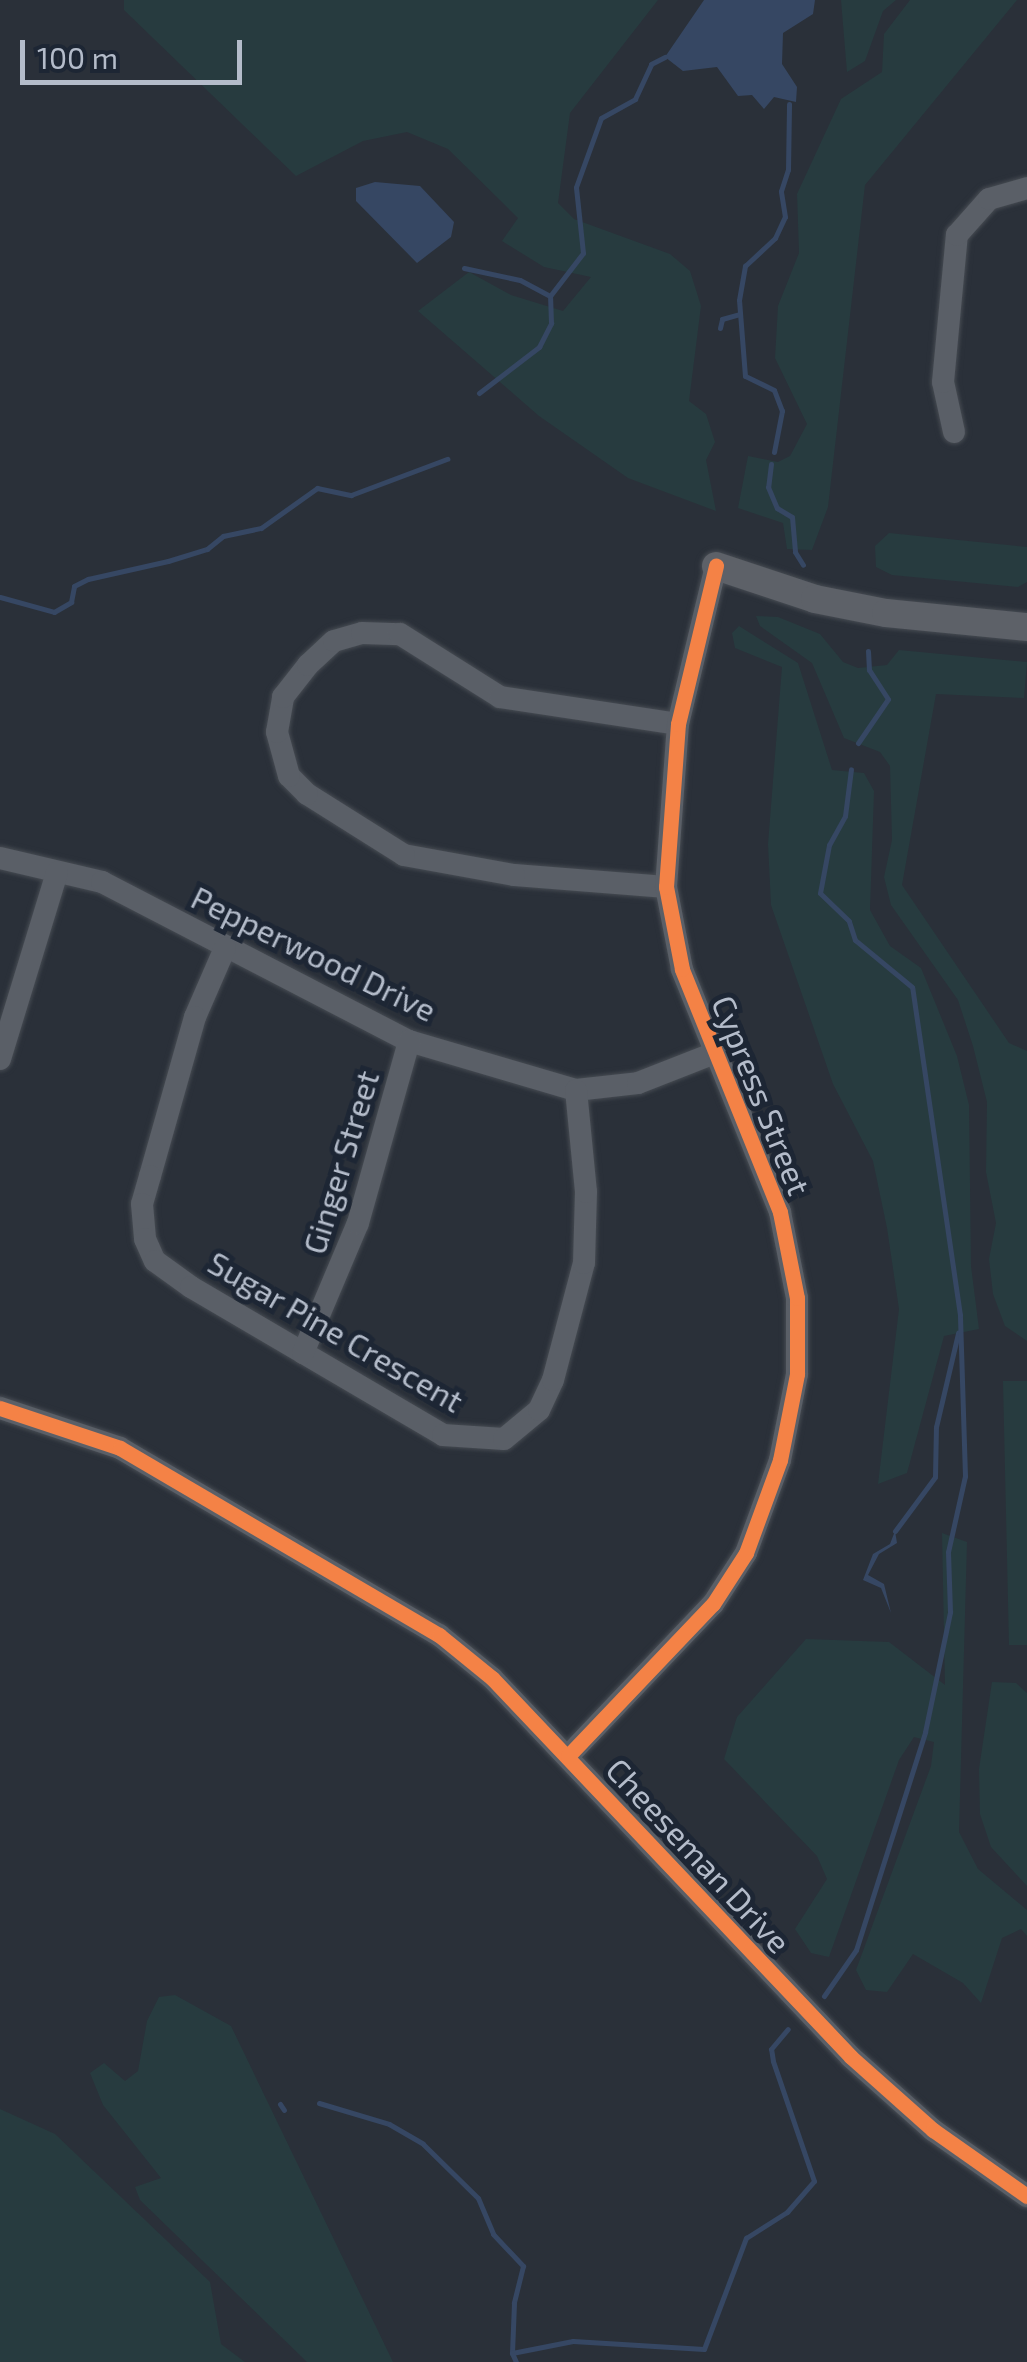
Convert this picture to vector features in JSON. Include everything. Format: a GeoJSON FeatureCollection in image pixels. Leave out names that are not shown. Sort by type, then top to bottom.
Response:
{"type":"FeatureCollection","features":[{"type":"Feature","properties":{"kind":"main road"},"geometry":{"type":"LineString","coordinates":[[716,566],[814,599],[886,613],[1027,627]]}},
{"type":"Feature","properties":{"kind":"street"},"geometry":{"type":"LineString","coordinates":[[954,432],[943,382],[957,235],[989,199],[1027,188]]}},
{"type":"Feature","properties":{"kind":"street","name":"Cypress Street"},"geometry":{"type":"LineString","coordinates":[[568,1756],[713,1604],[758,1528],[787,1429],[797,1374],[794,1274],[761,1154],[682,970],[666,888],[678,724],[716,566]]}},
{"type":"Feature","properties":{"kind":"street"},"geometry":{"type":"LineString","coordinates":[[666,888],[514,875],[404,854],[307,794],[288,776],[277,732],[283,697],[308,665],[334,641],[362,633],[400,634],[500,697],[678,724]]}},
{"type":"Feature","properties":{"kind":"street","name":"Pepperwood Drive"},"geometry":{"type":"LineString","coordinates":[[0,858],[102,882],[409,1041],[576,1090],[638,1083],[717,1052]]}},
{"type":"Feature","properties":{"kind":"street"},"geometry":{"type":"LineString","coordinates":[[1,1052],[57,872]]}},
{"type":"Feature","properties":{"kind":"street","name":"Sugar Pine Crescent"},"geometry":{"type":"LineString","coordinates":[[225,948],[196,1016],[142,1222],[156,1260],[443,1434],[486,1443],[520,1430],[540,1410],[553,1380],[584,1263],[586,1192],[576,1090]]}},
{"type":"Feature","properties":{"kind":"street","name":"Ginger Street"},"geometry":{"type":"LineString","coordinates":[[304,1353],[352,1240],[409,1041]]}},
{"type":"Feature","properties":{"kind":"street","name":"Cheeseman Drive"},"geometry":{"type":"LineString","coordinates":[[0,1408],[120,1448],[439,1635],[568,1756],[851,2056],[933,2130],[1025,2192]]}},
{"type":"Feature","properties":{"kind":"green space"},"geometry":{"type":"Polygon","coordinates":[[[124,0],[658,0],[570,113],[558,203],[574,219],[670,254],[690,271],[701,306],[689,401],[706,414],[715,442],[706,460],[716,511],[628,478],[539,416],[418,311],[469,272],[511,295],[563,311],[591,277],[544,267],[502,241],[518,218],[448,149],[407,132],[363,141],[296,176],[124,10],[124,0]]]}},
{"type":"Feature","properties":{"kind":"green space"},"geometry":{"type":"Polygon","coordinates":[[[841,0],[896,0],[883,11],[865,61],[847,72],[841,0]]]}},
{"type":"Feature","properties":{"kind":"green space"},"geometry":{"type":"Polygon","coordinates":[[[910,0],[1017,0],[865,185],[828,507],[812,550],[787,549],[783,523],[738,508],[748,456],[778,462],[790,456],[807,424],[775,358],[778,306],[799,253],[797,194],[841,99],[882,72],[884,34],[910,0]]]}},
{"type":"Feature","properties":{"kind":"green space"},"geometry":{"type":"Polygon","coordinates":[[[889,533],[1027,547],[1027,582],[1018,587],[892,575],[876,567],[875,546],[889,533]]]}},
{"type":"Feature","properties":{"kind":"green space"},"geometry":{"type":"Polygon","coordinates":[[[756,616],[778,617],[820,634],[843,662],[858,668],[887,665],[899,650],[1027,662],[1024,698],[936,694],[902,885],[1009,1043],[1027,1051],[1027,1341],[1005,1326],[993,1294],[989,1259],[996,1223],[986,1172],[987,1102],[973,1046],[958,1000],[891,905],[884,877],[892,840],[890,766],[880,752],[844,738],[812,663],[760,626],[756,616]]]}},
{"type":"Feature","properties":{"kind":"green space"},"geometry":{"type":"Polygon","coordinates":[[[739,626],[798,663],[832,770],[864,773],[874,791],[870,910],[890,946],[921,968],[957,1056],[969,1105],[971,1266],[979,1329],[944,1336],[907,1473],[878,1484],[899,1309],[887,1228],[873,1161],[833,1084],[771,905],[768,844],[782,667],[735,648],[732,633],[739,626]]]}},
{"type":"Feature","properties":{"kind":"green space"},"geometry":{"type":"Polygon","coordinates":[[[1003,1381],[1027,1381],[1027,1645],[1009,1645],[1003,1381]]]}},
{"type":"Feature","properties":{"kind":"green space"},"geometry":{"type":"Polygon","coordinates":[[[942,1533],[967,1542],[959,1832],[978,1869],[1027,1910],[1027,1936],[1021,1929],[1002,1938],[981,2003],[963,1983],[913,1954],[887,1992],[866,1990],[856,1970],[931,1766],[934,1742],[914,1737],[899,1760],[829,1957],[811,1953],[795,1929],[827,1879],[817,1856],[724,1759],[737,1717],[806,1639],[889,1642],[945,1685],[942,1533]]]}},
{"type":"Feature","properties":{"kind":"green space"},"geometry":{"type":"Polygon","coordinates":[[[992,1682],[1016,1683],[1027,1693],[1027,1886],[991,1847],[980,1814],[979,1769],[992,1682]]]}},
{"type":"Feature","properties":{"kind":"green space"},"geometry":{"type":"Polygon","coordinates":[[[175,1995],[231,2026],[393,2362],[307,2362],[140,2200],[135,2187],[161,2178],[103,2105],[90,2073],[104,2063],[125,2081],[138,2071],[147,2021],[159,1997],[175,1995]]]}},
{"type":"Feature","properties":{"kind":"green space"},"geometry":{"type":"Polygon","coordinates":[[[0,2109],[55,2134],[210,2282],[221,2344],[245,2362],[0,2362],[0,2109]]]}},
{"type":"Feature","properties":{"kind":"water"},"geometry":{"type":"Polygon","coordinates":[[[704,0],[815,0],[813,14],[783,33],[782,64],[797,87],[796,102],[774,97],[764,109],[752,95],[738,96],[717,67],[683,71],[665,57],[704,0]]]}},
{"type":"Feature","properties":{"kind":"water"},"geometry":{"type":"Polygon","coordinates":[[[375,182],[420,186],[454,222],[451,237],[417,263],[356,201],[356,188],[375,182]]]}},
{"type":"Feature","properties":{"kind":"water"},"geometry":{"type":"Polygon","coordinates":[[[895,1531],[897,1543],[879,1554],[868,1575],[884,1584],[891,1613],[881,1588],[863,1580],[873,1554],[890,1544],[895,1531]]]}},
{"type":"Feature","properties":{"kind":"waterway"},"geometry":{"type":"LineString","coordinates":[[479,393],[539,347],[551,323],[550,296],[583,253],[576,187],[601,118],[635,99],[651,64],[665,57]]}},
{"type":"Feature","properties":{"kind":"waterway"},"geometry":{"type":"LineString","coordinates":[[774,452],[782,411],[774,390],[745,376],[739,300],[745,266],[775,238],[785,217],[781,191],[788,170],[789,104]]}},
{"type":"Feature","properties":{"kind":"waterway"},"geometry":{"type":"LineString","coordinates":[[464,268],[520,280],[550,296]]}},
{"type":"Feature","properties":{"kind":"waterway"},"geometry":{"type":"LineString","coordinates":[[720,328],[722,319],[739,314]]}},
{"type":"Feature","properties":{"kind":"waterway"},"geometry":{"type":"LineString","coordinates":[[0,597],[54,612],[71,602],[74,586],[88,579],[168,561],[207,549],[223,536],[261,528],[317,488],[351,495],[447,459]]}},
{"type":"Feature","properties":{"kind":"waterway"},"geometry":{"type":"LineString","coordinates":[[771,464],[768,487],[777,508],[792,517],[795,552],[803,565]]}},
{"type":"Feature","properties":{"kind":"waterway"},"geometry":{"type":"LineString","coordinates":[[858,743],[888,699],[869,670],[868,651]]}},
{"type":"Feature","properties":{"kind":"waterway"},"geometry":{"type":"LineString","coordinates":[[824,1996],[856,1950],[925,1732],[950,1612],[948,1552],[965,1476],[960,1315],[912,987],[855,940],[849,921],[820,893],[829,845],[845,816],[851,769]]}},
{"type":"Feature","properties":{"kind":"waterway"},"geometry":{"type":"LineString","coordinates":[[895,1531],[935,1477],[936,1427],[958,1333]]}},
{"type":"Feature","properties":{"kind":"waterway"},"geometry":{"type":"LineString","coordinates":[[516,2362],[512,2353],[573,2341],[704,2349],[746,2238],[787,2212],[814,2181],[773,2061],[771,2049],[788,2029]]}},
{"type":"Feature","properties":{"kind":"waterway"},"geometry":{"type":"LineString","coordinates":[[319,2103],[389,2124],[423,2144],[478,2198],[493,2234],[523,2266],[514,2303],[512,2353]]}},
{"type":"Feature","properties":{"kind":"waterway"},"geometry":{"type":"LineString","coordinates":[[280,2104],[284,2110]]}},
{"type":"Feature","properties":{"kind":"cycle path"},"geometry":{"type":"LineString","coordinates":[[568,1756],[713,1604],[746,1553],[780,1460],[797,1374],[797,1298],[780,1212],[682,969],[666,887],[678,724],[716,566]]}},
{"type":"Feature","properties":{"kind":"cycle path"},"geometry":{"type":"LineString","coordinates":[[0,1408],[120,1448],[439,1635],[492,1678],[851,2057],[933,2130],[1027,2196]]}}]}
